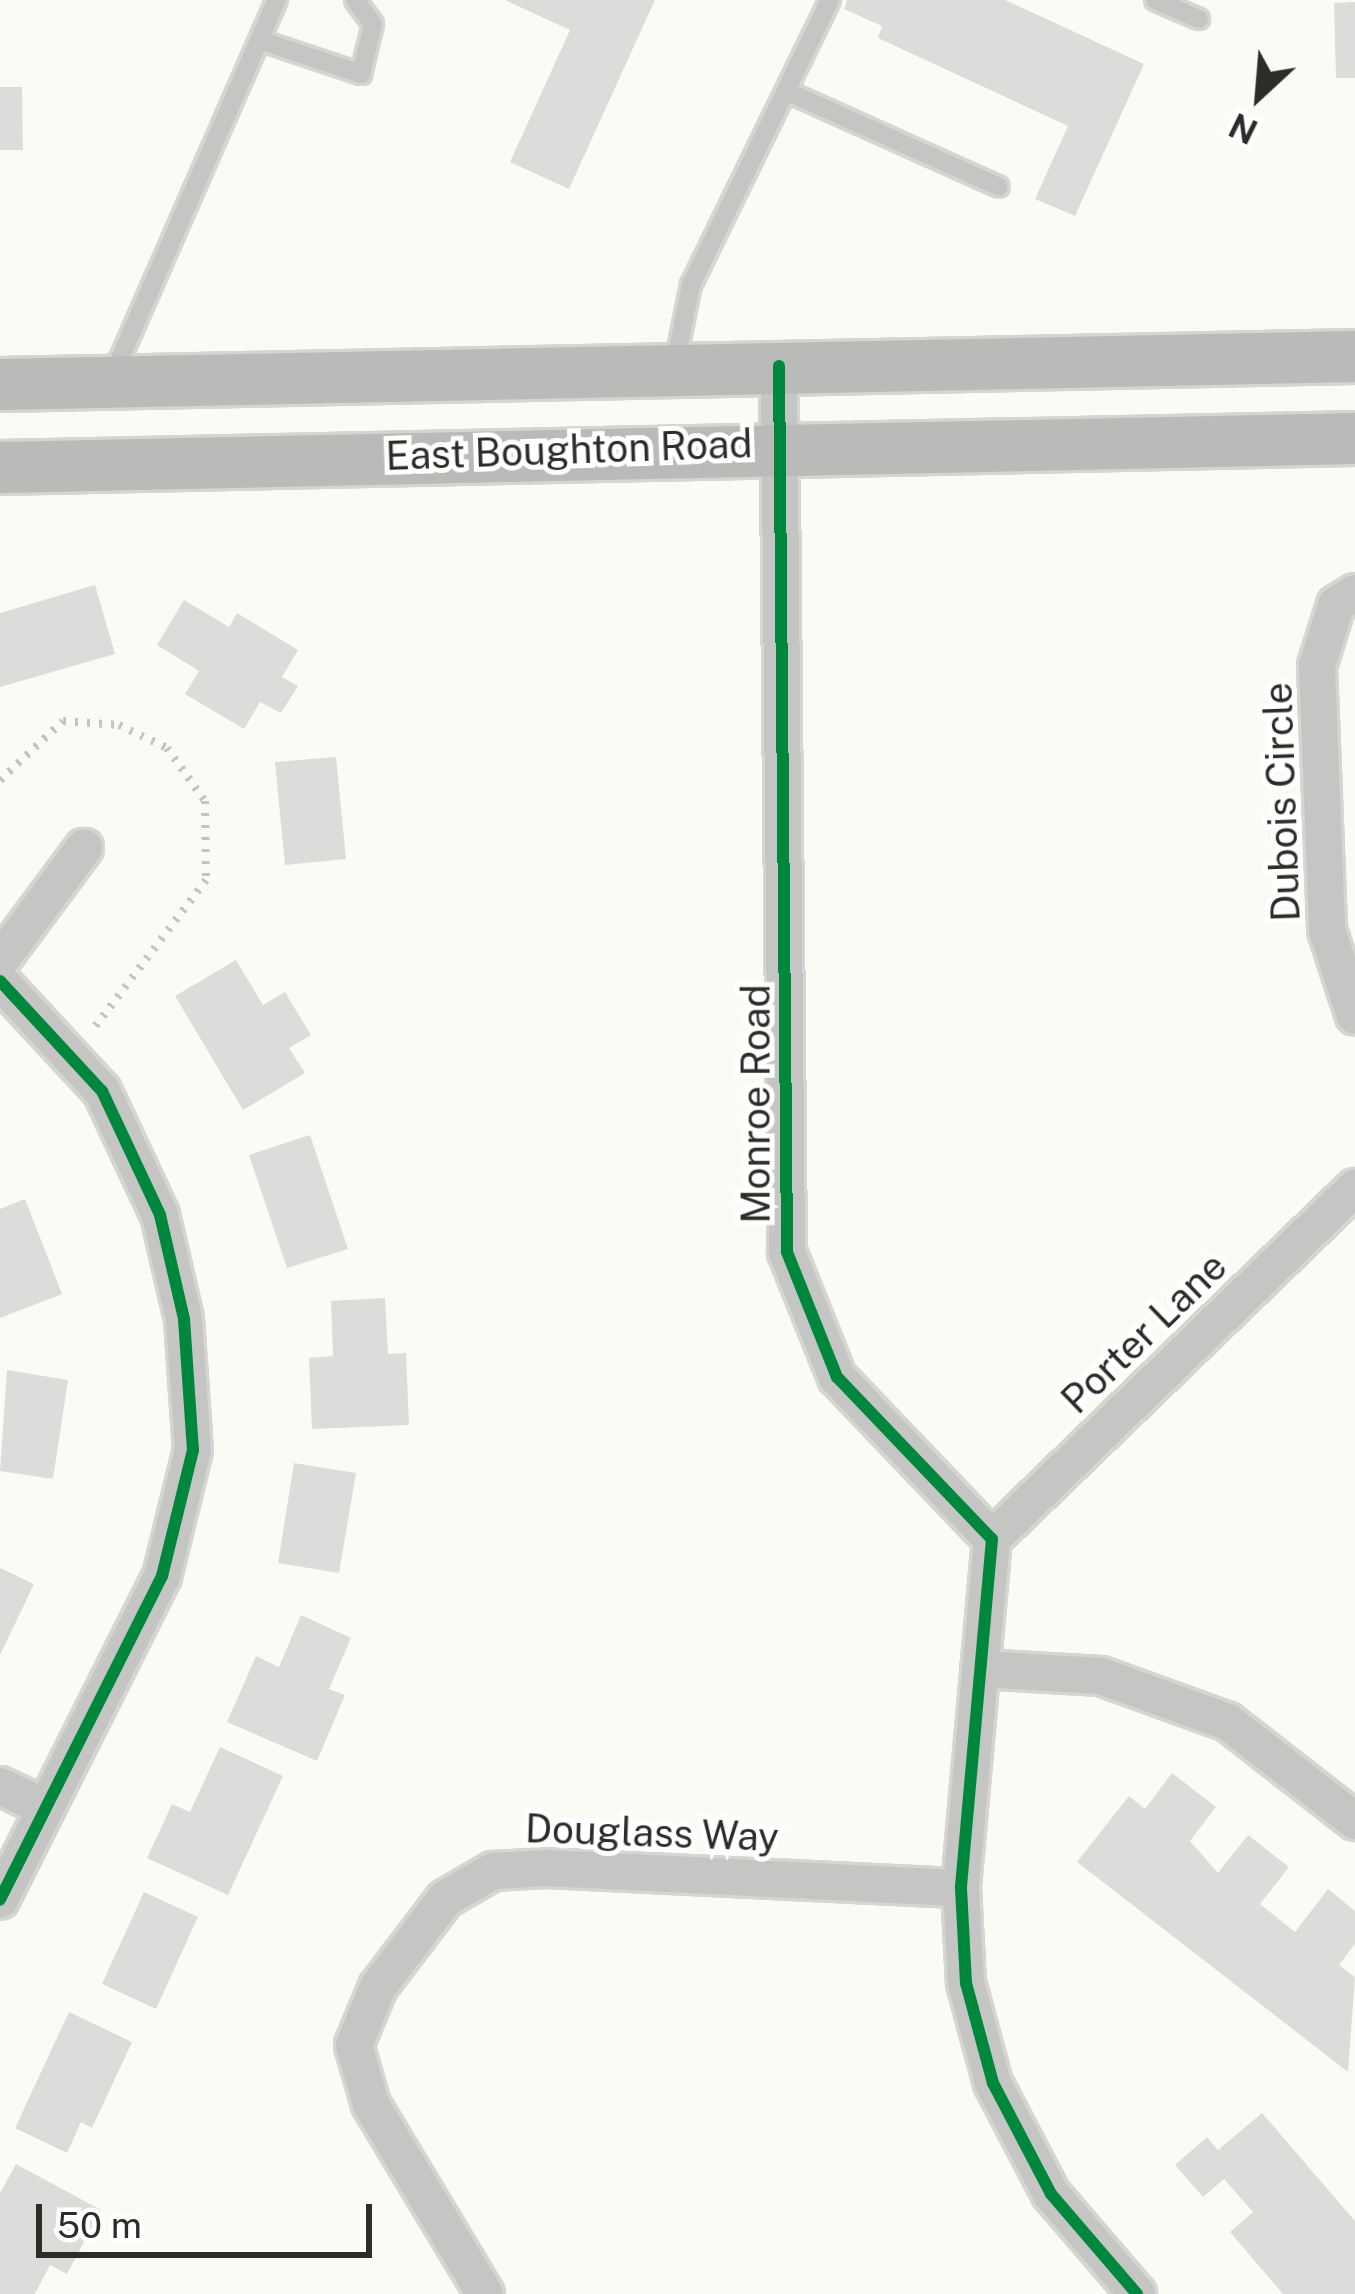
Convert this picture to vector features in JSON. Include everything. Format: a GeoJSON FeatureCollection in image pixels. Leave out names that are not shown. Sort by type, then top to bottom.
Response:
{"type":"FeatureCollection","features":[{"type":"Feature","properties":{"kind":"main road","name":"East Boughton Road"},"geometry":{"type":"LineString","coordinates":[[0,384],[1355,356]]}},
{"type":"Feature","properties":{"kind":"main road","name":"East Boughton Road"},"geometry":{"type":"LineString","coordinates":[[0,467],[781,443],[1355,438]]}},
{"type":"Feature","properties":{"kind":"street","name":"Monroe Road"},"geometry":{"type":"LineString","coordinates":[[779,366],[787,1252],[837,1377],[992,1539]]}},
{"type":"Feature","properties":{"kind":"street","name":"Dubois Circle"},"geometry":{"type":"LineString","coordinates":[[1355,593],[1336,604],[1317,666],[1327,931],[1355,1016]]}},
{"type":"Feature","properties":{"kind":"street"},"geometry":{"type":"LineString","coordinates":[[0,962],[84,848]]}},
{"type":"Feature","properties":{"kind":"street"},"geometry":{"type":"LineString","coordinates":[[0,981],[102,1090],[160,1215],[184,1319],[193,1450],[162,1576],[0,1900]]}},
{"type":"Feature","properties":{"kind":"street","name":"Porter Lane"},"geometry":{"type":"LineString","coordinates":[[992,1539],[1355,1188]]}},
{"type":"Feature","properties":{"kind":"street"},"geometry":{"type":"LineString","coordinates":[[992,1539],[961,1888],[966,1983],[993,2083],[1052,2194],[1137,2294]]}},
{"type":"Feature","properties":{"kind":"street"},"geometry":{"type":"LineString","coordinates":[[980,1669],[1101,1676],[1228,1722],[1355,1821]]}},
{"type":"Feature","properties":{"kind":"street"},"geometry":{"type":"LineString","coordinates":[[0,1786],[44,1808]]}},
{"type":"Feature","properties":{"kind":"street","name":"Douglass Way"},"geometry":{"type":"LineString","coordinates":[[485,2294],[371,2104],[354,2045],[378,1987],[445,1899],[493,1871],[547,1868],[961,1888]]}},
{"type":"Feature","properties":{"kind":"lane"},"geometry":{"type":"LineString","coordinates":[[111,381],[277,0]]}},
{"type":"Feature","properties":{"kind":"lane"},"geometry":{"type":"LineString","coordinates":[[259,40],[361,74],[374,24],[355,0]]}},
{"type":"Feature","properties":{"kind":"lane"},"geometry":{"type":"LineString","coordinates":[[674,369],[692,285],[830,0]]}},
{"type":"Feature","properties":{"kind":"lane"},"geometry":{"type":"LineString","coordinates":[[1155,0],[1199,20]]}},
{"type":"Feature","properties":{"kind":"lane"},"geometry":{"type":"LineString","coordinates":[[788,92],[999,187]]}},
{"type":"Feature","properties":{"kind":"path"},"geometry":{"type":"LineString","coordinates":[[0,780],[63,722],[119,725],[167,748],[205,800],[206,880],[71,1057]]}},
{"type":"Feature","properties":{"kind":"building"},"geometry":{"type":"Polygon","coordinates":[[[505,0],[655,0],[569,189],[510,162],[570,30],[505,0]]]}},
{"type":"Feature","properties":{"kind":"building"},"geometry":{"type":"Polygon","coordinates":[[[847,0],[1005,0],[1144,64],[1075,216],[1035,199],[1068,126],[878,38],[882,26],[844,9],[847,0]]]}},
{"type":"Feature","properties":{"kind":"building"},"geometry":{"type":"Polygon","coordinates":[[[1355,2],[1355,78],[1336,78],[1334,3],[1355,2]]]}},
{"type":"Feature","properties":{"kind":"building"},"geometry":{"type":"Polygon","coordinates":[[[0,87],[22,87],[23,150],[0,150],[0,87]]]}},
{"type":"Feature","properties":{"kind":"building"},"geometry":{"type":"Polygon","coordinates":[[[95,585],[115,654],[0,687],[0,613],[95,585]]]}},
{"type":"Feature","properties":{"kind":"building"},"geometry":{"type":"Polygon","coordinates":[[[184,600],[229,627],[237,613],[298,650],[282,677],[298,686],[281,713],[260,702],[244,729],[185,694],[199,671],[157,645],[184,600]]]}},
{"type":"Feature","properties":{"kind":"building"},"geometry":{"type":"Polygon","coordinates":[[[336,757],[346,859],[285,865],[275,762],[336,757]]]}},
{"type":"Feature","properties":{"kind":"building"},"geometry":{"type":"Polygon","coordinates":[[[236,960],[263,1005],[285,992],[311,1035],[289,1048],[305,1073],[243,1110],[175,996],[236,960]]]}},
{"type":"Feature","properties":{"kind":"building"},"geometry":{"type":"Polygon","coordinates":[[[310,1135],[348,1249],[287,1268],[249,1155],[310,1135]]]}},
{"type":"Feature","properties":{"kind":"building"},"geometry":{"type":"Polygon","coordinates":[[[25,1199],[62,1294],[0,1318],[0,1209],[25,1199]]]}},
{"type":"Feature","properties":{"kind":"building"},"geometry":{"type":"Polygon","coordinates":[[[385,1298],[388,1354],[406,1353],[409,1425],[312,1429],[309,1358],[333,1356],[331,1301],[385,1298]]]}},
{"type":"Feature","properties":{"kind":"building"},"geometry":{"type":"Polygon","coordinates":[[[7,1370],[68,1380],[53,1479],[0,1471],[7,1370]]]}},
{"type":"Feature","properties":{"kind":"building"},"geometry":{"type":"Polygon","coordinates":[[[294,1463],[356,1473],[339,1573],[278,1563],[294,1463]]]}},
{"type":"Feature","properties":{"kind":"building"},"geometry":{"type":"Polygon","coordinates":[[[0,1568],[34,1584],[0,1655],[0,1568]]]}},
{"type":"Feature","properties":{"kind":"building"},"geometry":{"type":"Polygon","coordinates":[[[301,1615],[351,1638],[329,1689],[345,1695],[317,1761],[227,1722],[256,1656],[279,1667],[301,1615]]]}},
{"type":"Feature","properties":{"kind":"building"},"geometry":{"type":"Polygon","coordinates":[[[220,1747],[283,1776],[228,1895],[147,1858],[172,1804],[190,1812],[220,1747]]]}},
{"type":"Feature","properties":{"kind":"building"},"geometry":{"type":"Polygon","coordinates":[[[1172,1773],[1216,1807],[1190,1841],[1218,1873],[1248,1835],[1289,1867],[1260,1904],[1295,1932],[1328,1889],[1355,1911],[1355,1944],[1339,1965],[1355,1977],[1348,2072],[1077,1862],[1129,1796],[1145,1809],[1172,1773]]]}},
{"type":"Feature","properties":{"kind":"building"},"geometry":{"type":"Polygon","coordinates":[[[144,1892],[198,1917],[156,2009],[102,1984],[144,1892]]]}},
{"type":"Feature","properties":{"kind":"building"},"geometry":{"type":"Polygon","coordinates":[[[69,2012],[132,2042],[92,2128],[81,2122],[67,2153],[15,2128],[69,2012]]]}},
{"type":"Feature","properties":{"kind":"building"},"geometry":{"type":"Polygon","coordinates":[[[1262,2113],[1355,2221],[1355,2294],[1283,2294],[1230,2232],[1253,2212],[1224,2179],[1203,2197],[1175,2165],[1207,2137],[1218,2150],[1262,2113]]]}},
{"type":"Feature","properties":{"kind":"building"},"geometry":{"type":"Polygon","coordinates":[[[16,2164],[101,2210],[67,2274],[50,2265],[35,2294],[0,2294],[0,2193],[16,2164]]]}},
{"type":"Feature","properties":{"kind":"cycle path"},"geometry":{"type":"LineString","coordinates":[[779,366],[787,1252],[837,1377],[992,1539],[961,1888],[966,1983],[993,2083],[1051,2194],[1137,2294]]}},
{"type":"Feature","properties":{"kind":"cycle path"},"geometry":{"type":"LineString","coordinates":[[0,981],[102,1091],[160,1215],[184,1319],[193,1450],[162,1576],[0,1900]]}}]}
